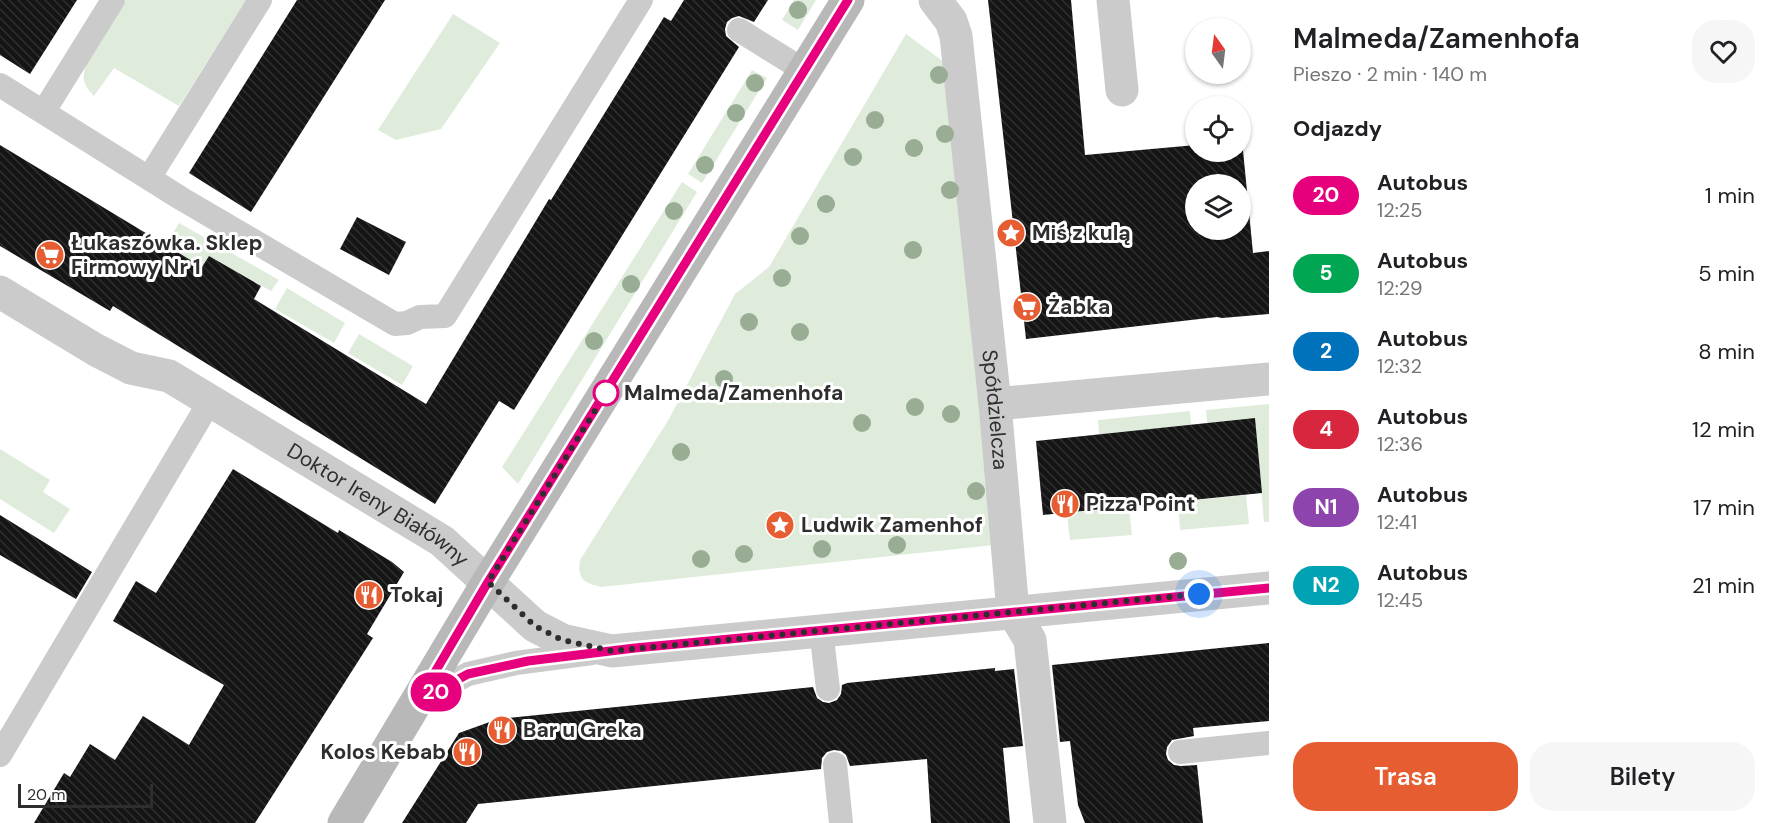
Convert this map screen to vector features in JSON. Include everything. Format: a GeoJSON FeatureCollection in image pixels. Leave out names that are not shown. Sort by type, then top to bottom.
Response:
{"type":"FeatureCollection","features":[{"type":"Feature","properties":{"kind":"street"},"geometry":{"type":"LineString","coordinates":[[344,823],[488,582],[848,0]]}},
{"type":"Feature","properties":{"kind":"street","name":"Spółdzielcza"},"geometry":{"type":"LineString","coordinates":[[935,0],[951,21],[956,36],[995,404],[1013,612],[1030,640],[1050,823]]}},
{"type":"Feature","properties":{"kind":"street"},"geometry":{"type":"LineString","coordinates":[[1113,0],[1122,90]]}},
{"type":"Feature","properties":{"kind":"street","name":"Doktor Ireny Białówny"},"geometry":{"type":"LineString","coordinates":[[0,292],[131,368],[169,376],[442,541],[535,626],[562,640],[612,651],[1269,588]]}},
{"type":"Feature","properties":{"kind":"street"},"geometry":{"type":"LineString","coordinates":[[995,404],[1269,379]]}},
{"type":"Feature","properties":{"kind":"lane"},"geometry":{"type":"LineString","coordinates":[[44,111],[113,0]]}},
{"type":"Feature","properties":{"kind":"lane"},"geometry":{"type":"LineString","coordinates":[[149,178],[260,0]]}},
{"type":"Feature","properties":{"kind":"lane"},"geometry":{"type":"LineString","coordinates":[[0,85],[149,178],[395,324],[407,323],[420,317],[445,316],[641,0]]}},
{"type":"Feature","properties":{"kind":"lane"},"geometry":{"type":"LineString","coordinates":[[739,30],[805,71]]}},
{"type":"Feature","properties":{"kind":"lane"},"geometry":{"type":"LineString","coordinates":[[0,755],[210,401]]}},
{"type":"Feature","properties":{"kind":"lane"},"geometry":{"type":"LineString","coordinates":[[821,630],[828,689]]}},
{"type":"Feature","properties":{"kind":"lane"},"geometry":{"type":"LineString","coordinates":[[418,701],[468,674],[516,663],[612,651]]}},
{"type":"Feature","properties":{"kind":"lane"},"geometry":{"type":"LineString","coordinates":[[1180,752],[1269,743]]}},
{"type":"Feature","properties":{"kind":"lane"},"geometry":{"type":"LineString","coordinates":[[835,764],[841,823]]}},
{"type":"Feature","properties":{"kind":"green space"},"geometry":{"type":"Polygon","coordinates":[[[126,0],[246,0],[179,106],[114,68],[94,96],[85,85],[84,73],[87,63],[126,0]]]}},
{"type":"Feature","properties":{"kind":"green space"},"geometry":{"type":"Polygon","coordinates":[[[794,0],[816,0],[798,30],[782,20],[794,0]]]}},
{"type":"Feature","properties":{"kind":"green space"},"geometry":{"type":"Polygon","coordinates":[[[453,14],[500,43],[441,129],[396,140],[378,130],[453,14]]]}},
{"type":"Feature","properties":{"kind":"green space"},"geometry":{"type":"Polygon","coordinates":[[[906,34],[944,62],[994,545],[601,587],[586,582],[581,576],[580,560],[669,419],[735,294],[769,267],[906,34]]]}},
{"type":"Feature","properties":{"kind":"green space"},"geometry":{"type":"Polygon","coordinates":[[[752,70],[767,78],[702,183],[688,174],[752,70]]]}},
{"type":"Feature","properties":{"kind":"green space"},"geometry":{"type":"Polygon","coordinates":[[[682,182],[697,192],[518,484],[502,467],[682,182]]]}},
{"type":"Feature","properties":{"kind":"green space"},"geometry":{"type":"Polygon","coordinates":[[[179,223],[279,280],[271,291],[209,256],[160,335],[126,314],[179,223]]]}},
{"type":"Feature","properties":{"kind":"green space"},"geometry":{"type":"Polygon","coordinates":[[[287,288],[345,323],[334,343],[275,309],[287,288]]]}},
{"type":"Feature","properties":{"kind":"green space"},"geometry":{"type":"Polygon","coordinates":[[[359,334],[413,366],[402,385],[348,353],[359,334]]]}},
{"type":"Feature","properties":{"kind":"green space"},"geometry":{"type":"Polygon","coordinates":[[[1269,404],[1269,522],[1264,522],[1255,418],[1207,423],[1206,410],[1269,404]]]}},
{"type":"Feature","properties":{"kind":"green space"},"geometry":{"type":"Polygon","coordinates":[[[1190,411],[1191,425],[1099,435],[1098,420],[1190,411]]]}},
{"type":"Feature","properties":{"kind":"green space"},"geometry":{"type":"Polygon","coordinates":[[[0,449],[50,480],[43,492],[70,509],[54,533],[0,499],[0,449]]]}},
{"type":"Feature","properties":{"kind":"green space"},"geometry":{"type":"Polygon","coordinates":[[[1246,495],[1249,524],[1180,530],[1178,502],[1246,495]]]}},
{"type":"Feature","properties":{"kind":"green space"},"geometry":{"type":"Polygon","coordinates":[[[1129,507],[1132,535],[1070,540],[1067,513],[1129,507]]]}},
{"type":"Feature","properties":{"kind":"building"},"geometry":{"type":"Polygon","coordinates":[[[0,0],[77,0],[30,74],[0,55],[0,0]]]}},
{"type":"Feature","properties":{"kind":"building"},"geometry":{"type":"Polygon","coordinates":[[[297,0],[385,0],[251,212],[189,173],[297,0]]]}},
{"type":"Feature","properties":{"kind":"building"},"geometry":{"type":"Polygon","coordinates":[[[684,0],[768,0],[754,22],[739,16],[727,22],[726,36],[739,47],[514,410],[499,401],[435,504],[113,306],[110,311],[0,246],[0,145],[202,267],[209,256],[261,286],[254,299],[426,404],[549,199],[551,200],[664,17],[671,21],[684,0]]]}},
{"type":"Feature","properties":{"kind":"building"},"geometry":{"type":"Polygon","coordinates":[[[988,0],[1071,0],[1085,155],[1185,146],[1185,162],[1244,162],[1245,174],[1185,174],[1185,240],[1251,240],[1251,232],[1253,253],[1269,251],[1269,314],[1217,317],[1026,339],[988,0]]]}},
{"type":"Feature","properties":{"kind":"building"},"geometry":{"type":"Polygon","coordinates":[[[357,217],[406,242],[389,275],[340,249],[357,217]]]}},
{"type":"Feature","properties":{"kind":"building"},"geometry":{"type":"Polygon","coordinates":[[[1255,418],[1262,493],[1043,515],[1036,441],[1255,418]]]}},
{"type":"Feature","properties":{"kind":"building"},"geometry":{"type":"Polygon","coordinates":[[[233,469],[338,533],[339,530],[392,562],[404,572],[367,634],[373,638],[255,823],[34,823],[64,773],[70,777],[90,744],[115,760],[143,716],[189,745],[224,685],[113,621],[136,581],[156,593],[233,469]]]}},
{"type":"Feature","properties":{"kind":"building"},"geometry":{"type":"Polygon","coordinates":[[[0,515],[92,572],[76,599],[0,555],[0,515]]]}},
{"type":"Feature","properties":{"kind":"building"},"geometry":{"type":"Polygon","coordinates":[[[1269,643],[1269,721],[1193,728],[1194,736],[1172,740],[1167,747],[1168,760],[1174,765],[1197,765],[1203,823],[1085,823],[1078,805],[1070,741],[1060,742],[1052,665],[1269,643]]]}},
{"type":"Feature","properties":{"kind":"building"},"geometry":{"type":"Polygon","coordinates":[[[995,668],[995,671],[1014,669],[1023,746],[1003,748],[1010,823],[931,823],[927,759],[850,766],[846,755],[834,750],[827,752],[822,758],[821,769],[478,804],[466,823],[402,823],[459,733],[498,719],[813,687],[817,698],[829,703],[837,700],[841,694],[842,685],[847,683],[995,668]]]}},
{"type":"Feature","properties":{"kind":"bus line","name":"20"},"geometry":{"type":"LineString","coordinates":[[848,0],[488,582],[418,701],[468,674],[540,659],[1269,588]]}},
{"type":"Feature","properties":{"kind":"place","name":"Miś z kulą"},"geometry":{"type":"Point","coordinates":[1011,233]}},
{"type":"Feature","properties":{"kind":"place","name":"Łukaszówka. Sklep Firmowy Nr 1"},"geometry":{"type":"Point","coordinates":[50,255]}},
{"type":"Feature","properties":{"kind":"place","name":"Żabka"},"geometry":{"type":"Point","coordinates":[1027,307]}},
{"type":"Feature","properties":{"kind":"place","name":"Malmeda/Zamenhofa"},"geometry":{"type":"Point","coordinates":[606,393]}},
{"type":"Feature","properties":{"kind":"place","name":"Pizza Point"},"geometry":{"type":"Point","coordinates":[1065,504]}},
{"type":"Feature","properties":{"kind":"place","name":"Ludwik Zamenhof"},"geometry":{"type":"Point","coordinates":[780,525]}},
{"type":"Feature","properties":{"kind":"place","name":"Tokaj"},"geometry":{"type":"Point","coordinates":[369,595]}},
{"type":"Feature","properties":{"kind":"place","name":"Bar u Greka"},"geometry":{"type":"Point","coordinates":[502,730]}},
{"type":"Feature","properties":{"kind":"place","name":"Kolos Kebab"},"geometry":{"type":"Point","coordinates":[467,752]}},
{"type":"Feature","properties":{"kind":"route"},"geometry":{"type":"LineString","coordinates":[[606,393],[488,582],[535,626],[562,640],[612,651],[1199,594]]}}]}
